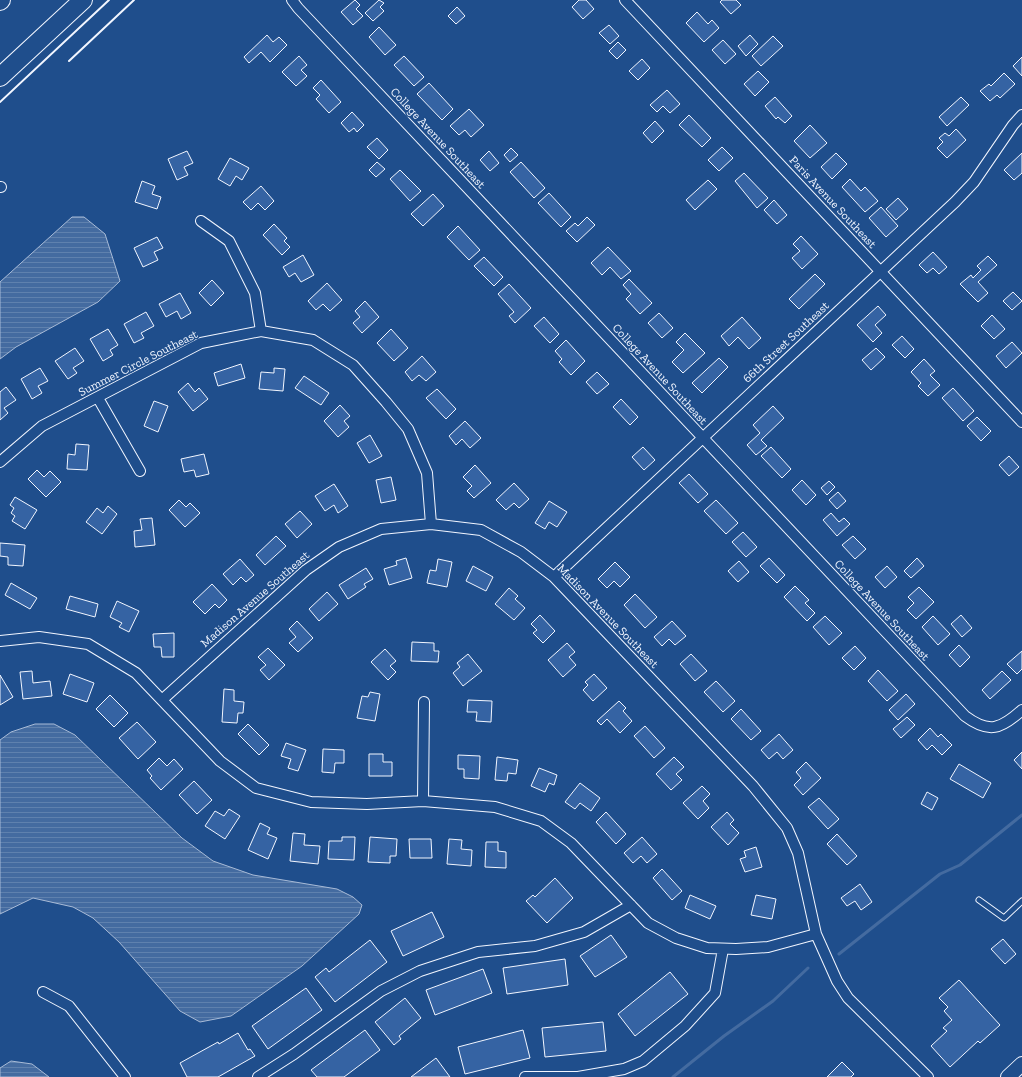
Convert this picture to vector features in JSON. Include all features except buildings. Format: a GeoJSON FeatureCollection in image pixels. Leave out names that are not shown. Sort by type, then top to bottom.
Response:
{"type":"FeatureCollection","features":[{"type":"Feature","properties":{"kind":"highway"},"geometry":{"type":"LineString","coordinates":[[0,77],[82,0]]}},
{"type":"Feature","properties":{"kind":"main road"},"geometry":{"type":"LineString","coordinates":[[1008,1077],[1022,1064]]}},
{"type":"Feature","properties":{"kind":"street","name":"College Avenue Southeast"},"geometry":{"type":"LineString","coordinates":[[292,0],[303,14],[965,716],[976,724],[993,728],[1009,722],[1022,710]]}},
{"type":"Feature","properties":{"kind":"street","name":"Paris Avenue Southeast"},"geometry":{"type":"LineString","coordinates":[[625,0],[1022,422]]}},
{"type":"Feature","properties":{"kind":"street","name":"66th Street Southeast"},"geometry":{"type":"LineString","coordinates":[[554,577],[974,182],[1012,125],[1022,115]]}},
{"type":"Feature","properties":{"kind":"street"},"geometry":{"type":"LineString","coordinates":[[201,221],[229,241],[255,293],[261,331]]}},
{"type":"Feature","properties":{"kind":"street","name":"Summer Circle Southeast"},"geometry":{"type":"LineString","coordinates":[[0,462],[42,426],[201,343],[261,331],[313,340],[353,365],[386,402],[408,429],[427,473],[431,524]]}},
{"type":"Feature","properties":{"kind":"street"},"geometry":{"type":"LineString","coordinates":[[98,398],[140,471]]}},
{"type":"Feature","properties":{"kind":"street","name":"Madison Avenue Southeast"},"geometry":{"type":"LineString","coordinates":[[163,699],[306,570],[339,547],[381,529],[431,524],[481,530],[521,552],[554,577],[753,786],[788,828],[798,853],[816,934],[836,981],[848,998],[928,1077]]}},
{"type":"Feature","properties":{"kind":"street"},"geometry":{"type":"LineString","coordinates":[[0,641],[39,638],[88,644],[136,673],[163,699],[220,761],[256,788],[311,802],[368,804],[422,801],[495,807],[541,821],[571,843],[648,923],[676,938],[707,948],[723,949],[768,947],[816,934]]}},
{"type":"Feature","properties":{"kind":"street"},"geometry":{"type":"LineString","coordinates":[[422,801],[424,702]]}},
{"type":"Feature","properties":{"kind":"street"},"geometry":{"type":"LineString","coordinates":[[258,1077],[294,1054],[381,990],[420,971],[478,952],[535,946],[584,932],[631,905]]}},
{"type":"Feature","properties":{"kind":"street"},"geometry":{"type":"LineString","coordinates":[[524,1077],[578,1077],[624,1069],[643,1061],[685,1026],[715,993],[723,949]]}},
{"type":"Feature","properties":{"kind":"street"},"geometry":{"type":"LineString","coordinates":[[43,992],[69,1006],[125,1077]]}},
{"type":"Feature","properties":{"kind":"lane"},"geometry":{"type":"LineString","coordinates":[[979,900],[1004,918],[1022,901]]}},
{"type":"Feature","properties":{"kind":"water"},"geometry":{"type":"Polygon","coordinates":[[[72,217],[84,217],[105,234],[120,281],[98,302],[16,347],[0,359],[0,282],[72,217]]]}},
{"type":"Feature","properties":{"kind":"water"},"geometry":{"type":"Polygon","coordinates":[[[35,724],[54,724],[75,735],[182,838],[213,861],[253,875],[337,889],[353,897],[362,905],[359,914],[302,966],[231,1016],[200,1022],[180,1011],[119,942],[93,918],[73,907],[33,898],[0,914],[0,740],[11,732],[35,724]]]}},
{"type":"Feature","properties":{"kind":"water"},"geometry":{"type":"Polygon","coordinates":[[[11,1061],[32,1064],[49,1077],[0,1077],[0,1068],[11,1061]]]}},
{"type":"Feature","properties":{"kind":"waterway"},"geometry":{"type":"LineString","coordinates":[[839,954],[940,874],[960,865],[1022,815]]}},
{"type":"Feature","properties":{"kind":"waterway"},"geometry":{"type":"LineString","coordinates":[[673,1077],[724,1036],[773,1001],[808,968]]}},
{"type":"Feature","properties":{"kind":"wall"},"geometry":{"type":"LineString","coordinates":[[0,102],[109,0]]}},
{"type":"Feature","properties":{"kind":"wall"},"geometry":{"type":"LineString","coordinates":[[69,61],[134,0]]}}]}
